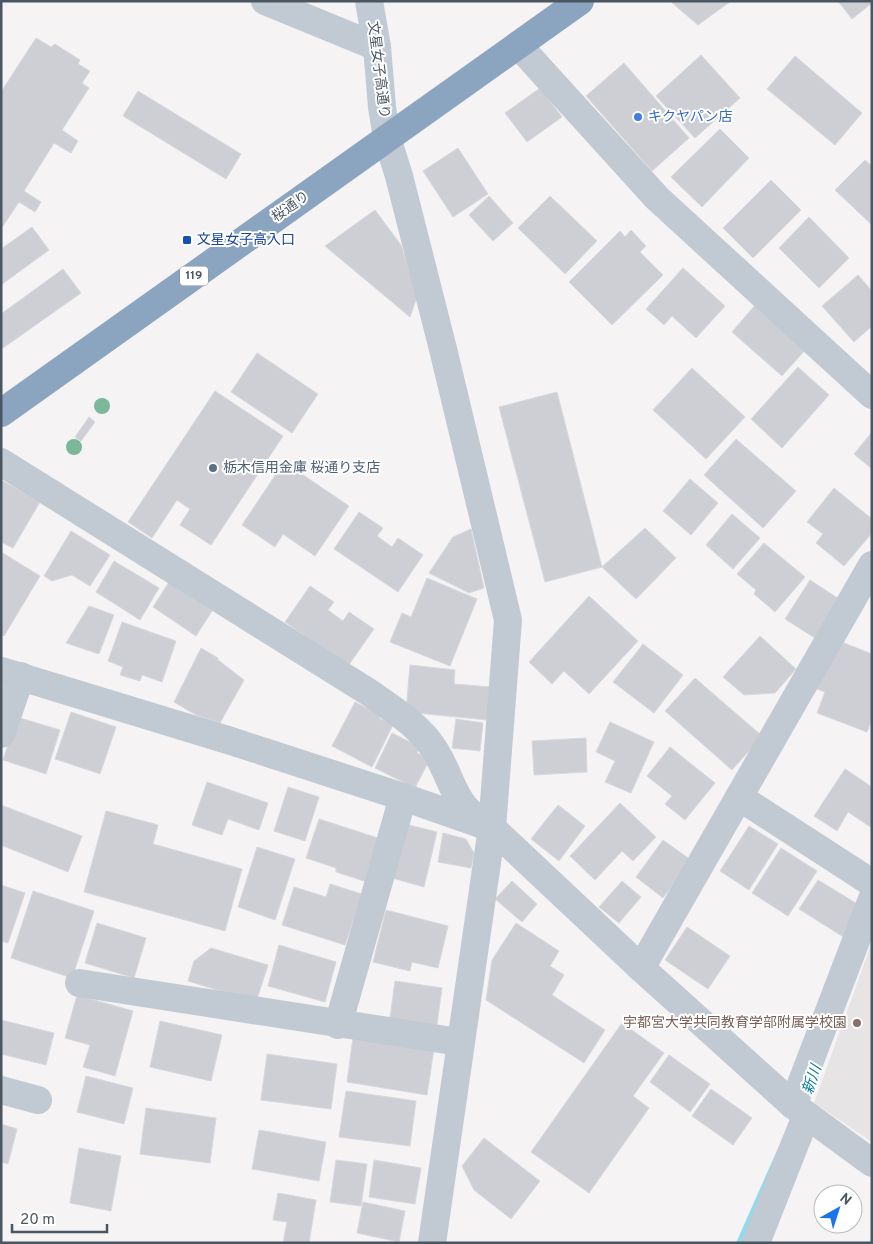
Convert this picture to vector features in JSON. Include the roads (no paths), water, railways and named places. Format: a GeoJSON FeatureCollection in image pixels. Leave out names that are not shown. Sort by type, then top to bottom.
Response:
{"type":"FeatureCollection","features":[{"type":"Feature","properties":{"kind":"highway","name":"桜通り"},"geometry":{"type":"LineString","coordinates":[[1,414],[580,1]]}},
{"type":"Feature","properties":{"kind":"street"},"geometry":{"type":"LineString","coordinates":[[265,1],[377,47]]}},
{"type":"Feature","properties":{"kind":"street","name":"文星女子高通り"},"geometry":{"type":"LineString","coordinates":[[369,1],[377,47],[382,107],[387,138]]}},
{"type":"Feature","properties":{"kind":"street"},"geometry":{"type":"LineString","coordinates":[[518,45],[657,198],[872,395]]}},
{"type":"Feature","properties":{"kind":"street"},"geometry":{"type":"LineString","coordinates":[[387,138],[399,176],[433,310],[508,620],[492,828],[459,1042],[432,1243]]}},
{"type":"Feature","properties":{"kind":"street"},"geometry":{"type":"LineString","coordinates":[[1,462],[370,693],[408,720],[434,748],[458,798],[471,815],[492,828],[641,968],[798,1109],[872,1163]]}},
{"type":"Feature","properties":{"kind":"street"},"geometry":{"type":"LineString","coordinates":[[641,968],[872,565]]}},
{"type":"Feature","properties":{"kind":"street"},"geometry":{"type":"LineString","coordinates":[[1,734],[11,674],[403,797],[492,828]]}},
{"type":"Feature","properties":{"kind":"street"},"geometry":{"type":"LineString","coordinates":[[338,1024],[403,797]]}},
{"type":"Feature","properties":{"kind":"street"},"geometry":{"type":"LineString","coordinates":[[739,797],[872,883]]}},
{"type":"Feature","properties":{"kind":"street"},"geometry":{"type":"LineString","coordinates":[[756,1243],[798,1109],[872,899]]}},
{"type":"Feature","properties":{"kind":"street"},"geometry":{"type":"LineString","coordinates":[[78,983],[459,1042]]}},
{"type":"Feature","properties":{"kind":"street"},"geometry":{"type":"LineString","coordinates":[[1,1090],[38,1100]]}},
{"type":"Feature","properties":{"kind":"water"},"geometry":{"type":"Polygon","coordinates":[[[787,1128],[748,1243],[736,1243],[787,1128]]]}},
{"type":"Feature","properties":{"kind":"place","name":"キクヤパン店"},"geometry":{"type":"Point","coordinates":[638,117]}},
{"type":"Feature","properties":{"kind":"place","name":"文星女子高入口"},"geometry":{"type":"Point","coordinates":[187,240]}},
{"type":"Feature","properties":{"kind":"place","name":"栃木信用金庫 桜通り支店"},"geometry":{"type":"Point","coordinates":[213,468]}},
{"type":"Feature","properties":{"kind":"place","name":"宇都宮大学共同教育学部附属学校園"},"geometry":{"type":"Point","coordinates":[857,1023]}},
{"type":"Feature","properties":{"kind":"water label","name":"新川"},"geometry":{"type":"Point","coordinates":[813,1080]}}]}
